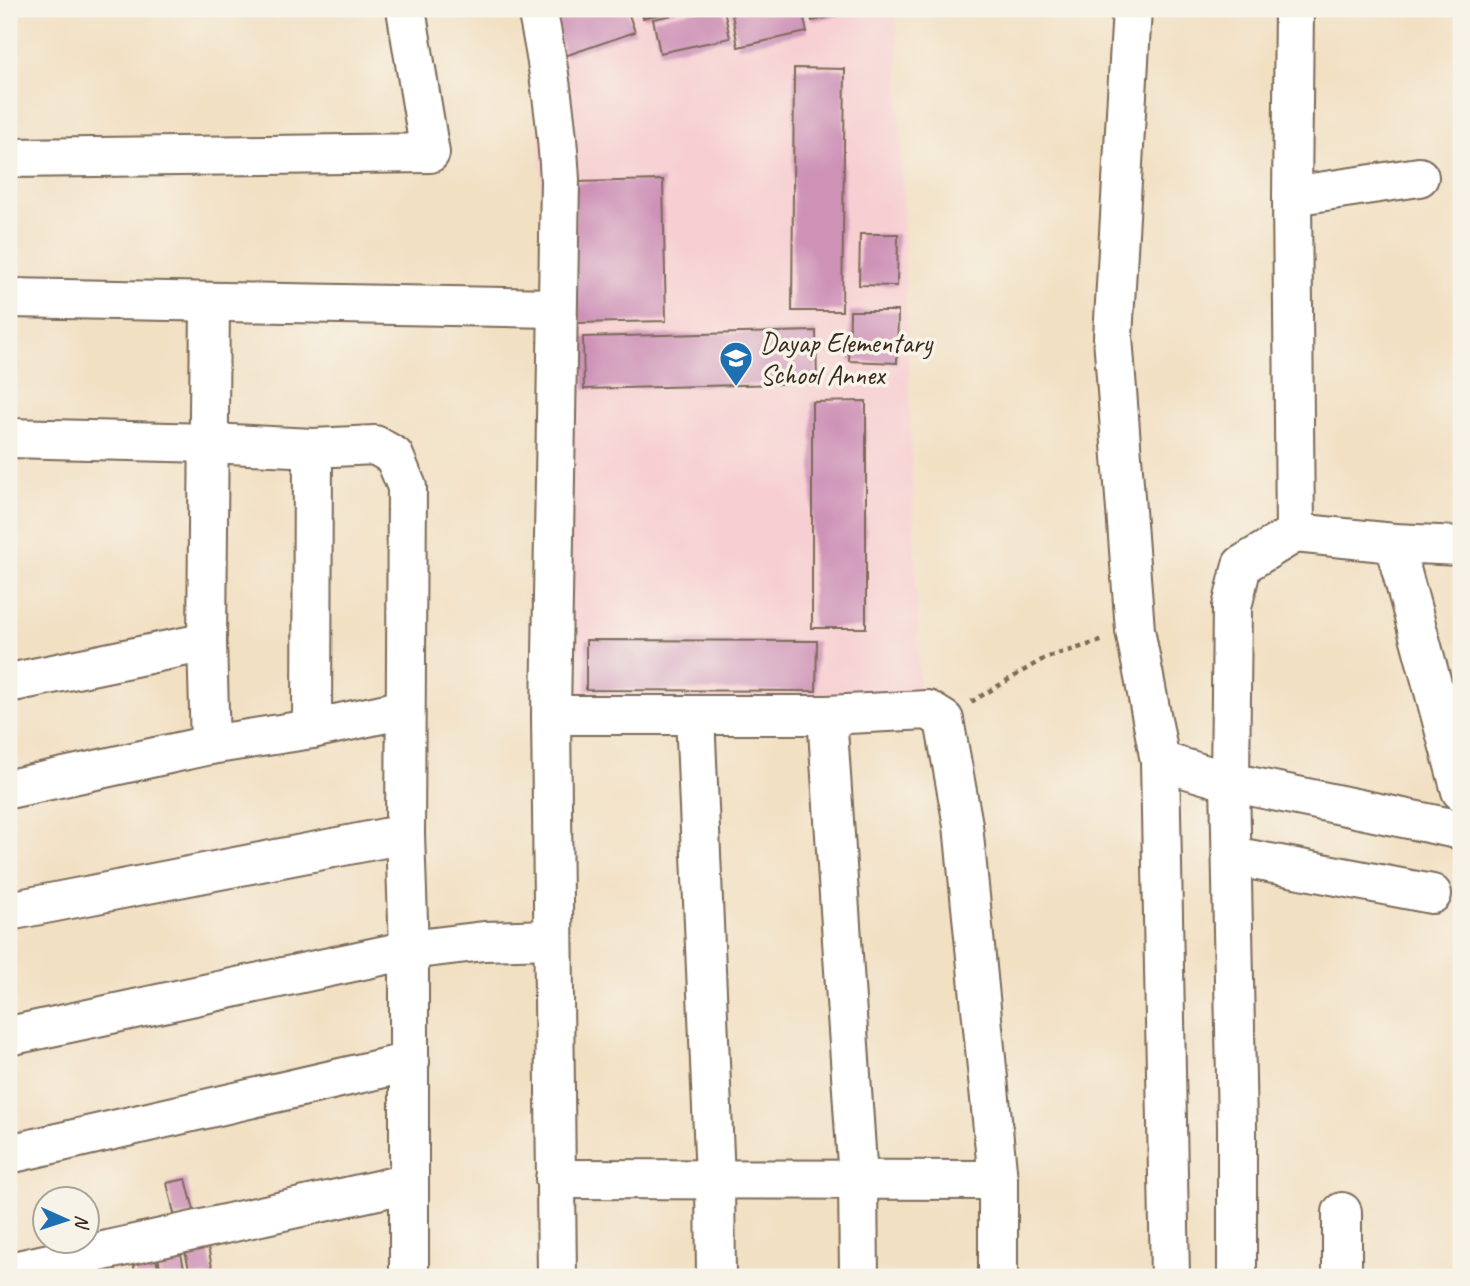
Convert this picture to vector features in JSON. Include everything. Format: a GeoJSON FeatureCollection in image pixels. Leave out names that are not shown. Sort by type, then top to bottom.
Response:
{"type":"FeatureCollection","features":[{"type":"Feature","properties":{"kind":"street"},"geometry":{"type":"LineString","coordinates":[[9,158],[430,153],[406,9]]}},
{"type":"Feature","properties":{"kind":"street"},"geometry":{"type":"LineString","coordinates":[[537,9],[550,72],[560,180],[551,715],[557,1277]]}},
{"type":"Feature","properties":{"kind":"street"},"geometry":{"type":"LineString","coordinates":[[1132,9],[1113,338],[1135,630],[1160,761],[1170,1277]]}},
{"type":"Feature","properties":{"kind":"street"},"geometry":{"type":"LineString","coordinates":[[1294,9],[1292,196],[1295,533]]}},
{"type":"Feature","properties":{"kind":"street"},"geometry":{"type":"LineString","coordinates":[[1292,196],[1419,177]]}},
{"type":"Feature","properties":{"kind":"street"},"geometry":{"type":"LineString","coordinates":[[9,298],[557,308]]}},
{"type":"Feature","properties":{"kind":"street"},"geometry":{"type":"LineString","coordinates":[[210,302],[207,642],[210,745]]}},
{"type":"Feature","properties":{"kind":"street"},"geometry":{"type":"LineString","coordinates":[[9,438],[313,448],[375,445],[394,456],[407,487],[405,834],[409,950],[409,1277]]}},
{"type":"Feature","properties":{"kind":"street"},"geometry":{"type":"LineString","coordinates":[[312,729],[313,448]]}},
{"type":"Feature","properties":{"kind":"street"},"geometry":{"type":"LineString","coordinates":[[1237,1277],[1237,1126],[1230,782],[1232,607],[1242,565],[1295,533],[1394,543],[1461,546]]}},
{"type":"Feature","properties":{"kind":"street"},"geometry":{"type":"LineString","coordinates":[[1394,543],[1461,791]]}},
{"type":"Feature","properties":{"kind":"street"},"geometry":{"type":"LineString","coordinates":[[9,683],[207,642]]}},
{"type":"Feature","properties":{"kind":"street"},"geometry":{"type":"LineString","coordinates":[[9,789],[210,745],[312,729],[405,709]]}},
{"type":"Feature","properties":{"kind":"street"},"geometry":{"type":"LineString","coordinates":[[551,715],[827,715],[928,710],[944,720],[963,825],[999,1180],[998,1277]]}},
{"type":"Feature","properties":{"kind":"street"},"geometry":{"type":"LineString","coordinates":[[695,715],[715,1178],[716,1277]]}},
{"type":"Feature","properties":{"kind":"street"},"geometry":{"type":"LineString","coordinates":[[827,715],[858,1180],[859,1277]]}},
{"type":"Feature","properties":{"kind":"street"},"geometry":{"type":"LineString","coordinates":[[1160,761],[1230,782],[1461,830]]}},
{"type":"Feature","properties":{"kind":"street"},"geometry":{"type":"LineString","coordinates":[[9,911],[405,834]]}},
{"type":"Feature","properties":{"kind":"street"},"geometry":{"type":"LineString","coordinates":[[1232,856],[1432,894]]}},
{"type":"Feature","properties":{"kind":"street"},"geometry":{"type":"LineString","coordinates":[[9,1036],[409,950],[484,941],[552,939]]}},
{"type":"Feature","properties":{"kind":"street"},"geometry":{"type":"LineString","coordinates":[[9,1154],[410,1062]]}},
{"type":"Feature","properties":{"kind":"street"},"geometry":{"type":"LineString","coordinates":[[555,1179],[999,1180]]}},
{"type":"Feature","properties":{"kind":"street"},"geometry":{"type":"LineString","coordinates":[[9,1272],[409,1183]]}},
{"type":"Feature","properties":{"kind":"street"},"geometry":{"type":"LineString","coordinates":[[1342,1212],[1342,1277]]}},
{"type":"Feature","properties":{"kind":"path"},"geometry":{"type":"LineString","coordinates":[[944,720],[1045,658],[1135,630]]}},
{"type":"Feature","properties":{"kind":"shaded area","name":"Dayap Elementary School Annex"},"geometry":{"type":"Polygon","coordinates":[[[533,9],[894,9],[897,27],[920,703],[566,699],[533,9]]]}},
{"type":"Feature","properties":{"kind":"building"},"geometry":{"type":"Polygon","coordinates":[[[576,9],[627,9],[635,32],[565,56],[553,17],[576,9]]]}},
{"type":"Feature","properties":{"kind":"building"},"geometry":{"type":"Polygon","coordinates":[[[641,9],[678,9],[678,10],[643,18],[641,9]]]}},
{"type":"Feature","properties":{"kind":"building"},"geometry":{"type":"Polygon","coordinates":[[[702,9],[724,9],[730,38],[660,53],[653,19],[702,9]]]}},
{"type":"Feature","properties":{"kind":"building"},"geometry":{"type":"Polygon","coordinates":[[[731,9],[802,9],[807,32],[738,47],[731,9]]]}},
{"type":"Feature","properties":{"kind":"building"},"geometry":{"type":"Polygon","coordinates":[[[810,9],[853,9],[853,12],[812,21],[810,9]]]}},
{"type":"Feature","properties":{"kind":"building"},"geometry":{"type":"Polygon","coordinates":[[[794,68],[845,69],[842,311],[792,311],[794,68]]]}},
{"type":"Feature","properties":{"kind":"building"},"geometry":{"type":"Polygon","coordinates":[[[663,180],[666,321],[577,323],[574,182],[663,180]]]}},
{"type":"Feature","properties":{"kind":"building"},"geometry":{"type":"Polygon","coordinates":[[[860,234],[898,234],[897,286],[859,285],[860,234]]]}},
{"type":"Feature","properties":{"kind":"building"},"geometry":{"type":"Polygon","coordinates":[[[850,311],[898,311],[897,363],[849,361],[850,311]]]}},
{"type":"Feature","properties":{"kind":"building"},"geometry":{"type":"Polygon","coordinates":[[[816,331],[817,383],[584,389],[583,337],[816,331]]]}},
{"type":"Feature","properties":{"kind":"building"},"geometry":{"type":"Polygon","coordinates":[[[866,401],[866,628],[812,628],[812,402],[866,401]]]}},
{"type":"Feature","properties":{"kind":"building"},"geometry":{"type":"Polygon","coordinates":[[[586,640],[817,641],[816,691],[586,690],[586,640]]]}},
{"type":"Feature","properties":{"kind":"building"},"geometry":{"type":"Polygon","coordinates":[[[186,1179],[195,1214],[175,1218],[167,1183],[186,1179]]]}},
{"type":"Feature","properties":{"kind":"building"},"geometry":{"type":"Polygon","coordinates":[[[207,1242],[214,1277],[191,1277],[184,1247],[207,1242]]]}},
{"type":"Feature","properties":{"kind":"building"},"geometry":{"type":"Polygon","coordinates":[[[180,1249],[186,1277],[162,1277],[157,1253],[180,1249]]]}},
{"type":"Feature","properties":{"kind":"building"},"geometry":{"type":"Polygon","coordinates":[[[155,1253],[160,1277],[136,1277],[132,1258],[155,1253]]]}},
{"type":"Feature","properties":{"kind":"place","name":"Dayap Elementary School Annex"},"geometry":{"type":"Point","coordinates":[736,388]}}]}
